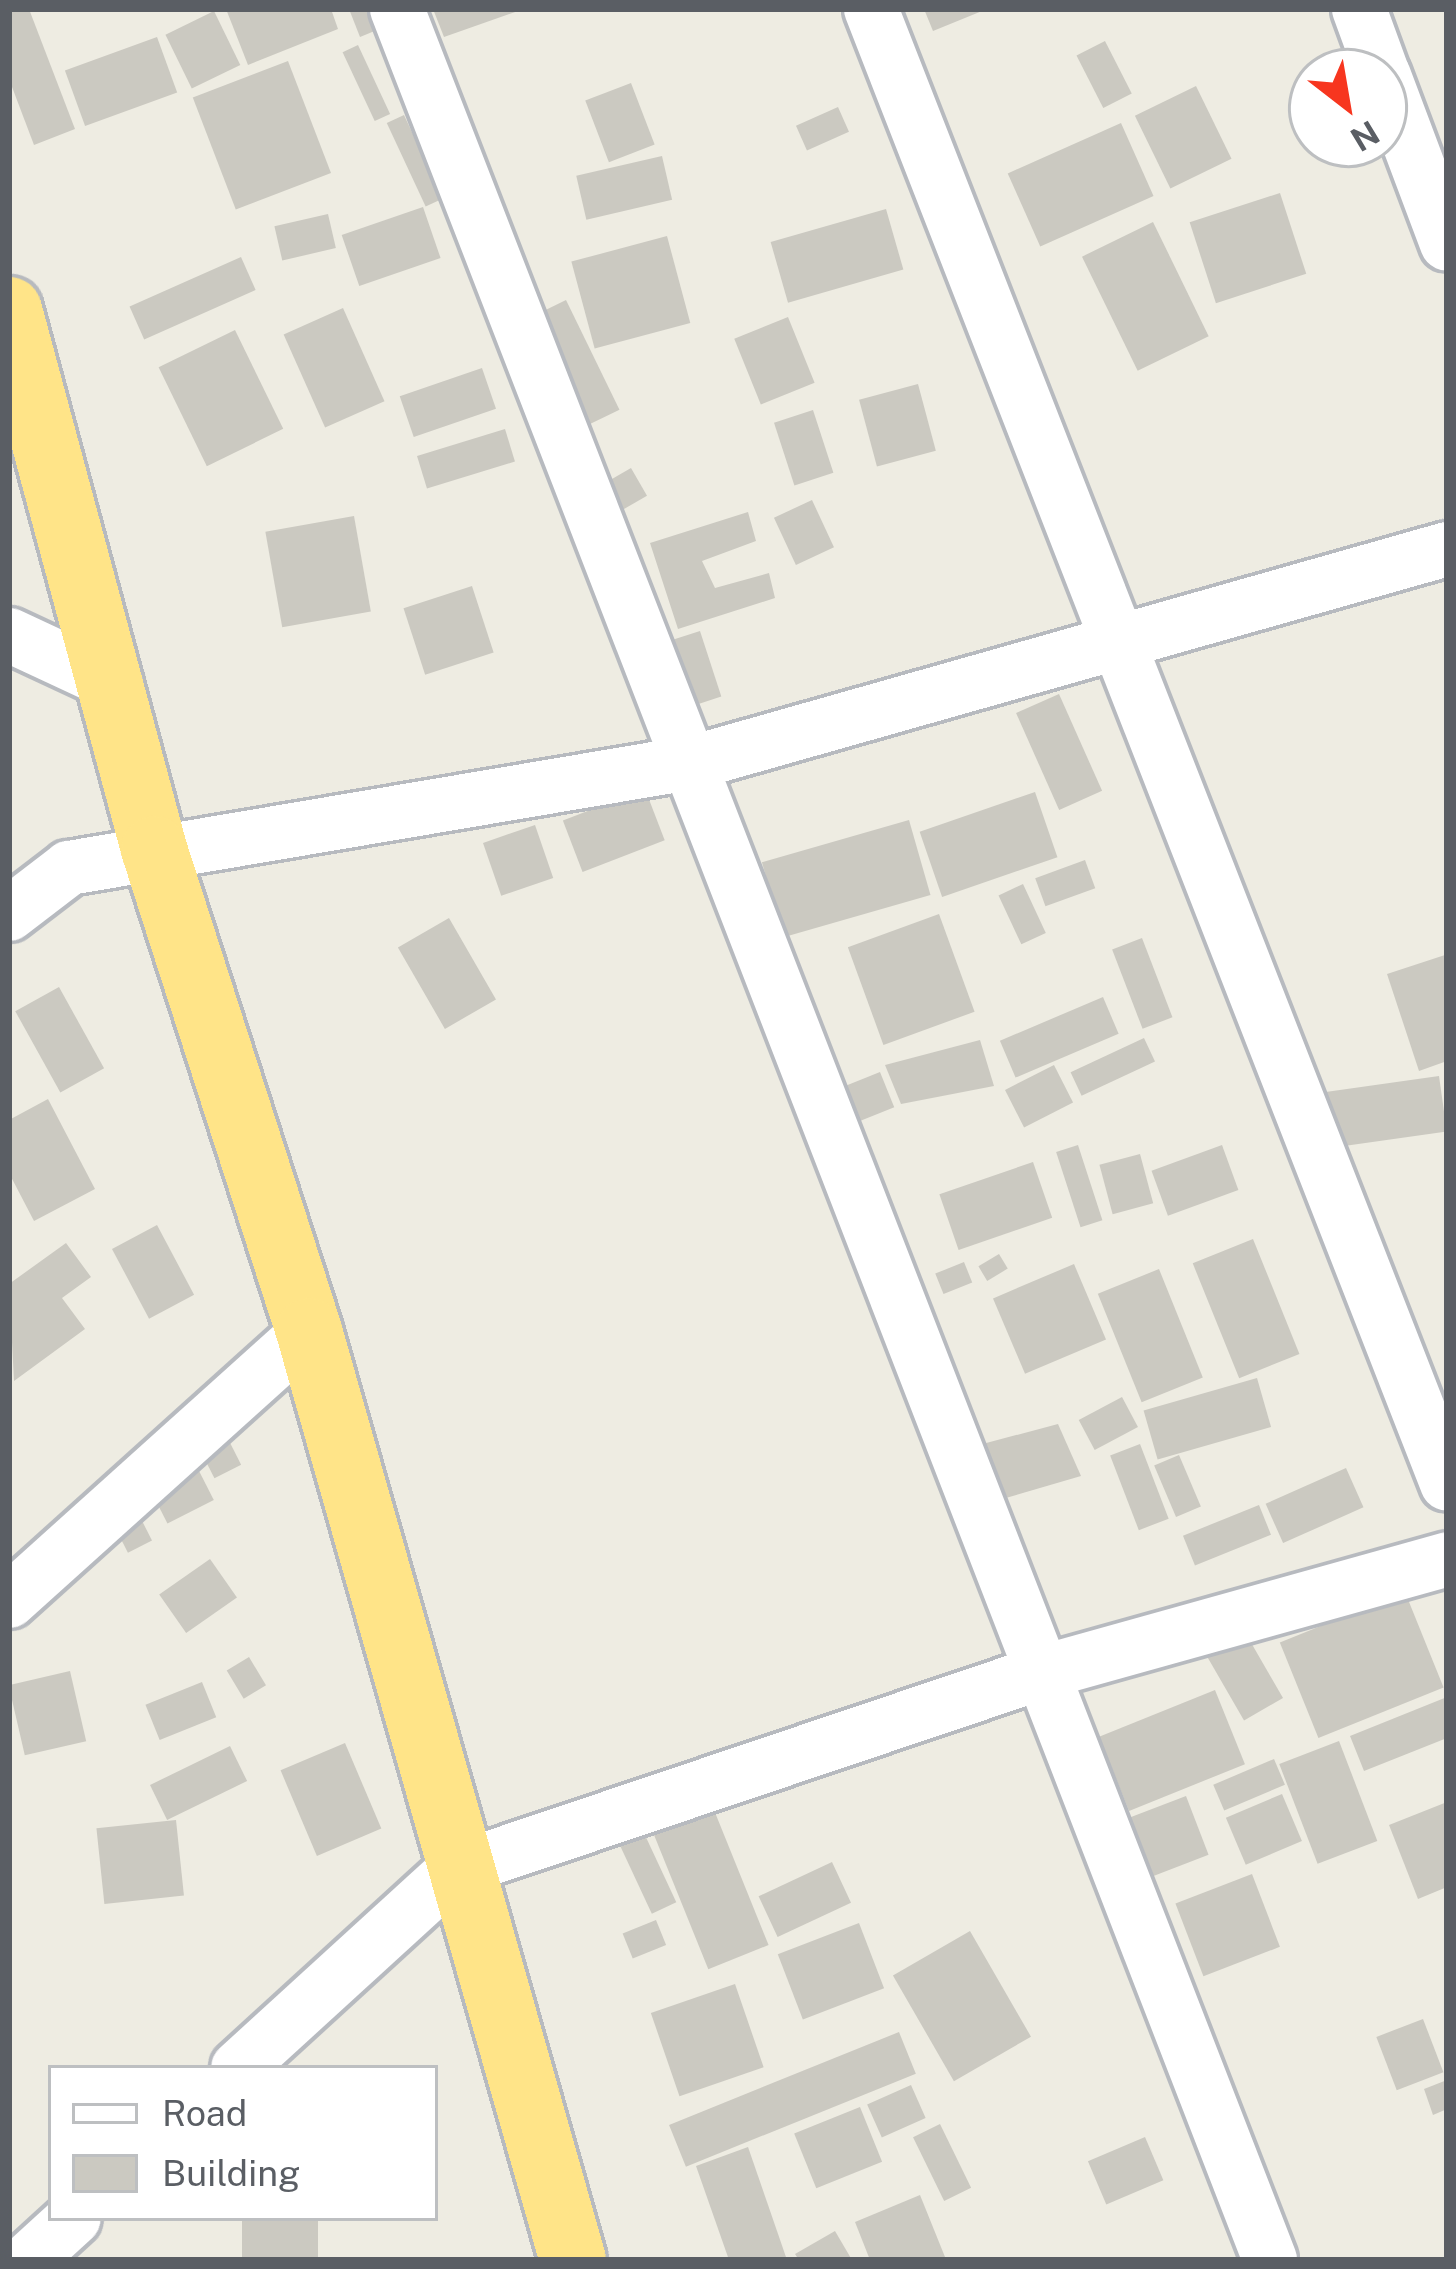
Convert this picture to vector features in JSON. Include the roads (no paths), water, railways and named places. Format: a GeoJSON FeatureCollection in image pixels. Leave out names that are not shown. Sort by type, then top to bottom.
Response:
{"type":"FeatureCollection","features":[{"type":"Feature","properties":{"kind":"highway"},"geometry":{"type":"LineString","coordinates":[[9,310],[116,685],[154,849],[308,1331],[455,1870],[573,2260]]}},
{"type":"Feature","properties":{"kind":"street"},"geometry":{"type":"LineString","coordinates":[[397,9],[695,762],[1040,1673],[1270,2260]]}},
{"type":"Feature","properties":{"kind":"street"},"geometry":{"type":"LineString","coordinates":[[871,9],[1112,644],[1447,1483]]}},
{"type":"Feature","properties":{"kind":"street"},"geometry":{"type":"LineString","coordinates":[[1359,9],[1373,48]]}},
{"type":"Feature","properties":{"kind":"street"},"geometry":{"type":"LineString","coordinates":[[1408,140],[1447,244]]}},
{"type":"Feature","properties":{"kind":"street"},"geometry":{"type":"LineString","coordinates":[[9,914],[70,868],[154,849],[695,762],[1447,549]]}},
{"type":"Feature","properties":{"kind":"street"},"geometry":{"type":"LineString","coordinates":[[9,635],[116,685]]}},
{"type":"Feature","properties":{"kind":"street"},"geometry":{"type":"LineString","coordinates":[[9,1601],[308,1331]]}},
{"type":"Feature","properties":{"kind":"street"},"geometry":{"type":"LineString","coordinates":[[241,2065],[455,1870],[1040,1673],[1447,1559]]}},
{"type":"Feature","properties":{"kind":"street"},"geometry":{"type":"LineString","coordinates":[[28,2260],[71,2221]]}}]}
